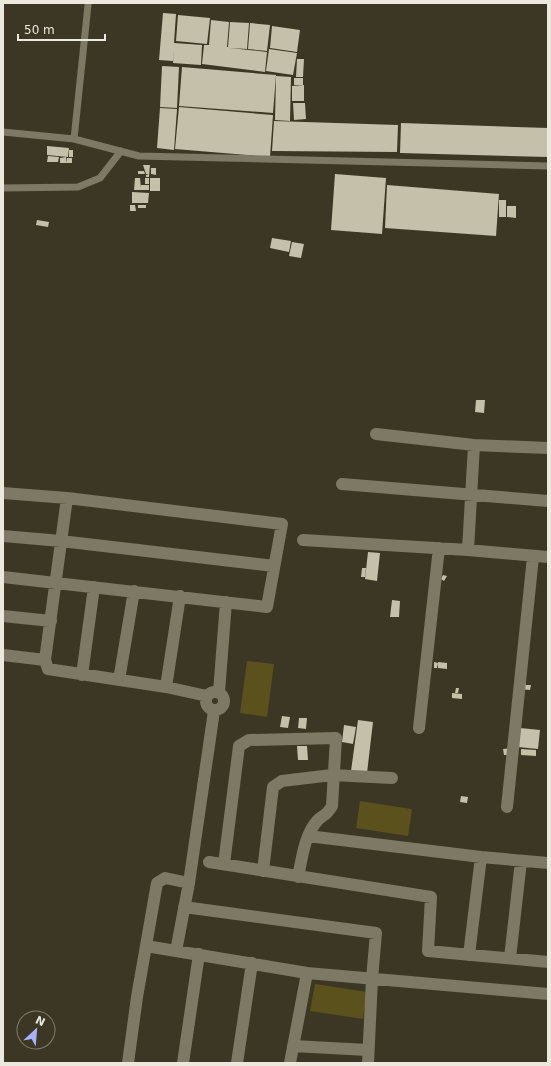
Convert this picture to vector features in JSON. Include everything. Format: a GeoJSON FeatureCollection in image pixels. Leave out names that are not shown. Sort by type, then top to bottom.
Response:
{"type":"FeatureCollection","features":[{"type":"Feature","properties":{"kind":"street"},"geometry":{"type":"LineString","coordinates":[[376,434],[474,445],[548,448]]}},
{"type":"Feature","properties":{"kind":"street"},"geometry":{"type":"LineString","coordinates":[[468,550],[474,445]]}},
{"type":"Feature","properties":{"kind":"street"},"geometry":{"type":"LineString","coordinates":[[342,484],[548,501]]}},
{"type":"Feature","properties":{"kind":"street"},"geometry":{"type":"LineString","coordinates":[[3,493],[67,498],[282,524],[267,607],[3,577]]}},
{"type":"Feature","properties":{"kind":"street"},"geometry":{"type":"LineString","coordinates":[[67,498],[45,660],[48,669],[166,687],[207,696]]}},
{"type":"Feature","properties":{"kind":"street"},"geometry":{"type":"LineString","coordinates":[[3,536],[61,541],[274,566]]}},
{"type":"Feature","properties":{"kind":"street"},"geometry":{"type":"LineString","coordinates":[[303,540],[468,550],[533,557],[548,557]]}},
{"type":"Feature","properties":{"kind":"street"},"geometry":{"type":"LineString","coordinates":[[419,728],[439,548]]}},
{"type":"Feature","properties":{"kind":"street"},"geometry":{"type":"LineString","coordinates":[[508,807],[533,557]]}},
{"type":"Feature","properties":{"kind":"street"},"geometry":{"type":"LineString","coordinates":[[82,675],[94,587]]}},
{"type":"Feature","properties":{"kind":"street"},"geometry":{"type":"LineString","coordinates":[[118,680],[134,591]]}},
{"type":"Feature","properties":{"kind":"street"},"geometry":{"type":"LineString","coordinates":[[166,687],[180,596]]}},
{"type":"Feature","properties":{"kind":"street"},"geometry":{"type":"LineString","coordinates":[[219,692],[226,602]]}},
{"type":"Feature","properties":{"kind":"street"},"geometry":{"type":"LineString","coordinates":[[3,616],[51,621]]}},
{"type":"Feature","properties":{"kind":"street"},"geometry":{"type":"LineString","coordinates":[[3,655],[45,660]]}},
{"type":"Feature","properties":{"kind":"street"},"geometry":{"type":"LineString","coordinates":[[212,692],[219,692],[224,697],[225,704],[221,709],[214,711],[208,708],[205,702],[207,696],[212,692]]}},
{"type":"Feature","properties":{"kind":"street"},"geometry":{"type":"LineString","coordinates":[[176,951],[189,883],[214,711]]}},
{"type":"Feature","properties":{"kind":"street"},"geometry":{"type":"LineString","coordinates":[[224,864],[239,746],[249,740],[336,738],[332,775],[332,806],[327,815],[317,820],[308,836],[298,877]]}},
{"type":"Feature","properties":{"kind":"street"},"geometry":{"type":"LineString","coordinates":[[263,871],[273,787],[282,781],[332,775],[392,778]]}},
{"type":"Feature","properties":{"kind":"street"},"geometry":{"type":"LineString","coordinates":[[308,836],[481,858],[548,863]]}},
{"type":"Feature","properties":{"kind":"street"},"geometry":{"type":"LineString","coordinates":[[469,954],[481,858]]}},
{"type":"Feature","properties":{"kind":"street"},"geometry":{"type":"LineString","coordinates":[[510,958],[521,861]]}},
{"type":"Feature","properties":{"kind":"street"},"geometry":{"type":"LineString","coordinates":[[209,862],[431,897],[428,951],[548,962]]}},
{"type":"Feature","properties":{"kind":"street"},"geometry":{"type":"LineString","coordinates":[[128,1063],[136,997],[157,883],[165,878],[189,883]]}},
{"type":"Feature","properties":{"kind":"street"},"geometry":{"type":"LineString","coordinates":[[184,907],[376,933],[368,1063]]}},
{"type":"Feature","properties":{"kind":"street"},"geometry":{"type":"LineString","coordinates":[[146,946],[307,973],[548,994]]}},
{"type":"Feature","properties":{"kind":"street"},"geometry":{"type":"LineString","coordinates":[[183,1063],[199,954]]}},
{"type":"Feature","properties":{"kind":"street"},"geometry":{"type":"LineString","coordinates":[[237,1063],[252,963]]}},
{"type":"Feature","properties":{"kind":"street"},"geometry":{"type":"LineString","coordinates":[[290,1063],[307,973]]}},
{"type":"Feature","properties":{"kind":"street"},"geometry":{"type":"LineString","coordinates":[[293,1046],[368,1050]]}},
{"type":"Feature","properties":{"kind":"lane"},"geometry":{"type":"LineString","coordinates":[[74,139],[88,5]]}},
{"type":"Feature","properties":{"kind":"lane"},"geometry":{"type":"LineString","coordinates":[[3,132],[74,139],[139,156],[548,166]]}},
{"type":"Feature","properties":{"kind":"lane"},"geometry":{"type":"LineString","coordinates":[[3,188],[78,187],[100,178],[121,151]]}},
{"type":"Feature","properties":{"kind":"shaded area"},"geometry":{"type":"Polygon","coordinates":[[[247,661],[274,664],[267,717],[240,713],[247,661]]]}},
{"type":"Feature","properties":{"kind":"shaded area"},"geometry":{"type":"Polygon","coordinates":[[[360,801],[412,809],[408,836],[356,828],[360,801]]]}},
{"type":"Feature","properties":{"kind":"shaded area"},"geometry":{"type":"Polygon","coordinates":[[[315,984],[367,992],[363,1019],[310,1011],[315,984]]]}},
{"type":"Feature","properties":{"kind":"building"},"geometry":{"type":"Polygon","coordinates":[[[163,13],[176,14],[174,43],[202,45],[201,65],[173,63],[174,48],[173,61],[159,60],[163,13]]]}},
{"type":"Feature","properties":{"kind":"building"},"geometry":{"type":"Polygon","coordinates":[[[178,15],[210,18],[207,44],[176,41],[178,15]]]}},
{"type":"Feature","properties":{"kind":"building"},"geometry":{"type":"Polygon","coordinates":[[[211,20],[229,22],[227,47],[230,22],[249,23],[247,49],[230,48],[267,52],[265,72],[202,64],[204,45],[209,45],[211,20]]]}},
{"type":"Feature","properties":{"kind":"building"},"geometry":{"type":"Polygon","coordinates":[[[250,23],[270,25],[267,51],[248,49],[250,23]]]}},
{"type":"Feature","properties":{"kind":"building"},"geometry":{"type":"Polygon","coordinates":[[[272,26],[300,30],[297,52],[270,48],[272,26]]]}},
{"type":"Feature","properties":{"kind":"building"},"geometry":{"type":"Polygon","coordinates":[[[269,49],[297,53],[293,75],[266,71],[269,49]]]}},
{"type":"Feature","properties":{"kind":"building"},"geometry":{"type":"Polygon","coordinates":[[[297,59],[304,59],[303,77],[296,77],[297,59]]]}},
{"type":"Feature","properties":{"kind":"building"},"geometry":{"type":"Polygon","coordinates":[[[162,66],[179,67],[177,108],[160,107],[162,66]]]}},
{"type":"Feature","properties":{"kind":"building"},"geometry":{"type":"Polygon","coordinates":[[[182,67],[276,75],[273,113],[179,106],[182,67]]]}},
{"type":"Feature","properties":{"kind":"building"},"geometry":{"type":"Polygon","coordinates":[[[276,76],[291,77],[290,121],[275,120],[276,76]]]}},
{"type":"Feature","properties":{"kind":"building"},"geometry":{"type":"Polygon","coordinates":[[[294,78],[303,78],[303,85],[294,85],[294,78]]]}},
{"type":"Feature","properties":{"kind":"building"},"geometry":{"type":"Polygon","coordinates":[[[304,85],[304,101],[292,101],[292,86],[304,85]]]}},
{"type":"Feature","properties":{"kind":"building"},"geometry":{"type":"Polygon","coordinates":[[[293,103],[305,103],[306,119],[294,120],[293,103]]]}},
{"type":"Feature","properties":{"kind":"building"},"geometry":{"type":"Polygon","coordinates":[[[179,107],[273,115],[270,157],[175,149],[179,107]]]}},
{"type":"Feature","properties":{"kind":"building"},"geometry":{"type":"Polygon","coordinates":[[[160,108],[177,109],[174,150],[157,148],[160,108]]]}},
{"type":"Feature","properties":{"kind":"building"},"geometry":{"type":"Polygon","coordinates":[[[274,121],[398,125],[397,152],[272,151],[274,121]]]}},
{"type":"Feature","properties":{"kind":"building"},"geometry":{"type":"Polygon","coordinates":[[[401,123],[548,128],[548,157],[400,153],[401,123]]]}},
{"type":"Feature","properties":{"kind":"building"},"geometry":{"type":"Polygon","coordinates":[[[47,146],[69,148],[68,157],[47,155],[47,146]]]}},
{"type":"Feature","properties":{"kind":"building"},"geometry":{"type":"Polygon","coordinates":[[[69,150],[73,150],[73,157],[69,157],[69,150]]]}},
{"type":"Feature","properties":{"kind":"building"},"geometry":{"type":"Polygon","coordinates":[[[48,156],[59,157],[58,162],[47,162],[48,156]]]}},
{"type":"Feature","properties":{"kind":"building"},"geometry":{"type":"Polygon","coordinates":[[[66,157],[67,163],[60,163],[60,158],[66,157]]]}},
{"type":"Feature","properties":{"kind":"building"},"geometry":{"type":"Polygon","coordinates":[[[67,158],[72,158],[72,163],[67,163],[67,158]]]}},
{"type":"Feature","properties":{"kind":"building"},"geometry":{"type":"Polygon","coordinates":[[[143,165],[150,165],[149,177],[146,177],[146,175],[149,175],[146,174],[143,165]]]}},
{"type":"Feature","properties":{"kind":"building"},"geometry":{"type":"Polygon","coordinates":[[[151,168],[156,168],[156,175],[151,174],[151,168]]]}},
{"type":"Feature","properties":{"kind":"building"},"geometry":{"type":"Polygon","coordinates":[[[138,171],[144,171],[145,174],[138,174],[138,171]]]}},
{"type":"Feature","properties":{"kind":"building"},"geometry":{"type":"Polygon","coordinates":[[[335,174],[386,178],[382,234],[331,230],[335,174]]]}},
{"type":"Feature","properties":{"kind":"building"},"geometry":{"type":"Polygon","coordinates":[[[135,178],[140,178],[141,188],[141,185],[149,185],[149,190],[134,190],[135,178]]]}},
{"type":"Feature","properties":{"kind":"building"},"geometry":{"type":"Polygon","coordinates":[[[145,178],[149,178],[149,184],[145,184],[145,178]]]}},
{"type":"Feature","properties":{"kind":"building"},"geometry":{"type":"Polygon","coordinates":[[[150,178],[160,178],[160,191],[150,191],[150,178]]]}},
{"type":"Feature","properties":{"kind":"building"},"geometry":{"type":"Polygon","coordinates":[[[387,185],[499,194],[496,236],[385,228],[387,185]]]}},
{"type":"Feature","properties":{"kind":"building"},"geometry":{"type":"Polygon","coordinates":[[[132,192],[149,193],[148,203],[132,203],[132,192]]]}},
{"type":"Feature","properties":{"kind":"building"},"geometry":{"type":"Polygon","coordinates":[[[499,200],[506,200],[506,217],[499,217],[499,200]]]}},
{"type":"Feature","properties":{"kind":"building"},"geometry":{"type":"Polygon","coordinates":[[[130,205],[135,205],[136,211],[130,211],[130,205]]]}},
{"type":"Feature","properties":{"kind":"building"},"geometry":{"type":"Polygon","coordinates":[[[138,205],[146,205],[146,208],[138,208],[138,205]]]}},
{"type":"Feature","properties":{"kind":"building"},"geometry":{"type":"Polygon","coordinates":[[[507,206],[516,206],[516,218],[507,217],[507,206]]]}},
{"type":"Feature","properties":{"kind":"building"},"geometry":{"type":"Polygon","coordinates":[[[37,220],[49,222],[48,227],[36,225],[37,220]]]}},
{"type":"Feature","properties":{"kind":"building"},"geometry":{"type":"Polygon","coordinates":[[[272,238],[291,241],[289,252],[270,248],[272,238]]]}},
{"type":"Feature","properties":{"kind":"building"},"geometry":{"type":"Polygon","coordinates":[[[292,242],[304,244],[301,258],[289,256],[292,242]]]}},
{"type":"Feature","properties":{"kind":"building"},"geometry":{"type":"Polygon","coordinates":[[[476,400],[485,400],[484,413],[475,412],[476,400]]]}},
{"type":"Feature","properties":{"kind":"building"},"geometry":{"type":"Polygon","coordinates":[[[368,552],[380,553],[377,581],[365,579],[368,552]]]}},
{"type":"Feature","properties":{"kind":"building"},"geometry":{"type":"Polygon","coordinates":[[[362,568],[366,568],[365,577],[361,577],[362,568]]]}},
{"type":"Feature","properties":{"kind":"building"},"geometry":{"type":"Polygon","coordinates":[[[443,575],[447,576],[444,581],[441,579],[443,575]]]}},
{"type":"Feature","properties":{"kind":"building"},"geometry":{"type":"Polygon","coordinates":[[[392,600],[400,601],[399,617],[390,617],[392,600]]]}},
{"type":"Feature","properties":{"kind":"building"},"geometry":{"type":"Polygon","coordinates":[[[434,662],[438,663],[437,668],[434,668],[434,662]]]}},
{"type":"Feature","properties":{"kind":"building"},"geometry":{"type":"Polygon","coordinates":[[[438,662],[447,663],[447,669],[438,668],[438,662]]]}},
{"type":"Feature","properties":{"kind":"building"},"geometry":{"type":"Polygon","coordinates":[[[526,682],[526,685],[531,685],[530,690],[520,689],[526,682]]]}},
{"type":"Feature","properties":{"kind":"building"},"geometry":{"type":"Polygon","coordinates":[[[456,688],[459,688],[458,693],[455,693],[456,688]]]}},
{"type":"Feature","properties":{"kind":"building"},"geometry":{"type":"Polygon","coordinates":[[[452,693],[462,694],[462,699],[452,698],[452,693]]]}},
{"type":"Feature","properties":{"kind":"building"},"geometry":{"type":"Polygon","coordinates":[[[282,716],[290,717],[288,728],[280,727],[282,716]]]}},
{"type":"Feature","properties":{"kind":"building"},"geometry":{"type":"Polygon","coordinates":[[[299,718],[307,718],[306,729],[298,728],[299,718]]]}},
{"type":"Feature","properties":{"kind":"building"},"geometry":{"type":"Polygon","coordinates":[[[358,720],[373,722],[367,773],[351,771],[358,720]]]}},
{"type":"Feature","properties":{"kind":"building"},"geometry":{"type":"Polygon","coordinates":[[[344,725],[356,727],[353,744],[342,742],[344,725]]]}},
{"type":"Feature","properties":{"kind":"building"},"geometry":{"type":"Polygon","coordinates":[[[520,728],[540,730],[538,749],[518,747],[520,728]]]}},
{"type":"Feature","properties":{"kind":"building"},"geometry":{"type":"Polygon","coordinates":[[[297,746],[307,746],[308,760],[298,760],[297,746]]]}},
{"type":"Feature","properties":{"kind":"building"},"geometry":{"type":"Polygon","coordinates":[[[512,748],[512,755],[504,755],[503,749],[512,748]]]}},
{"type":"Feature","properties":{"kind":"building"},"geometry":{"type":"Polygon","coordinates":[[[521,749],[536,750],[536,756],[521,755],[521,749]]]}},
{"type":"Feature","properties":{"kind":"building"},"geometry":{"type":"Polygon","coordinates":[[[461,796],[468,797],[467,803],[460,802],[461,796]]]}}]}
